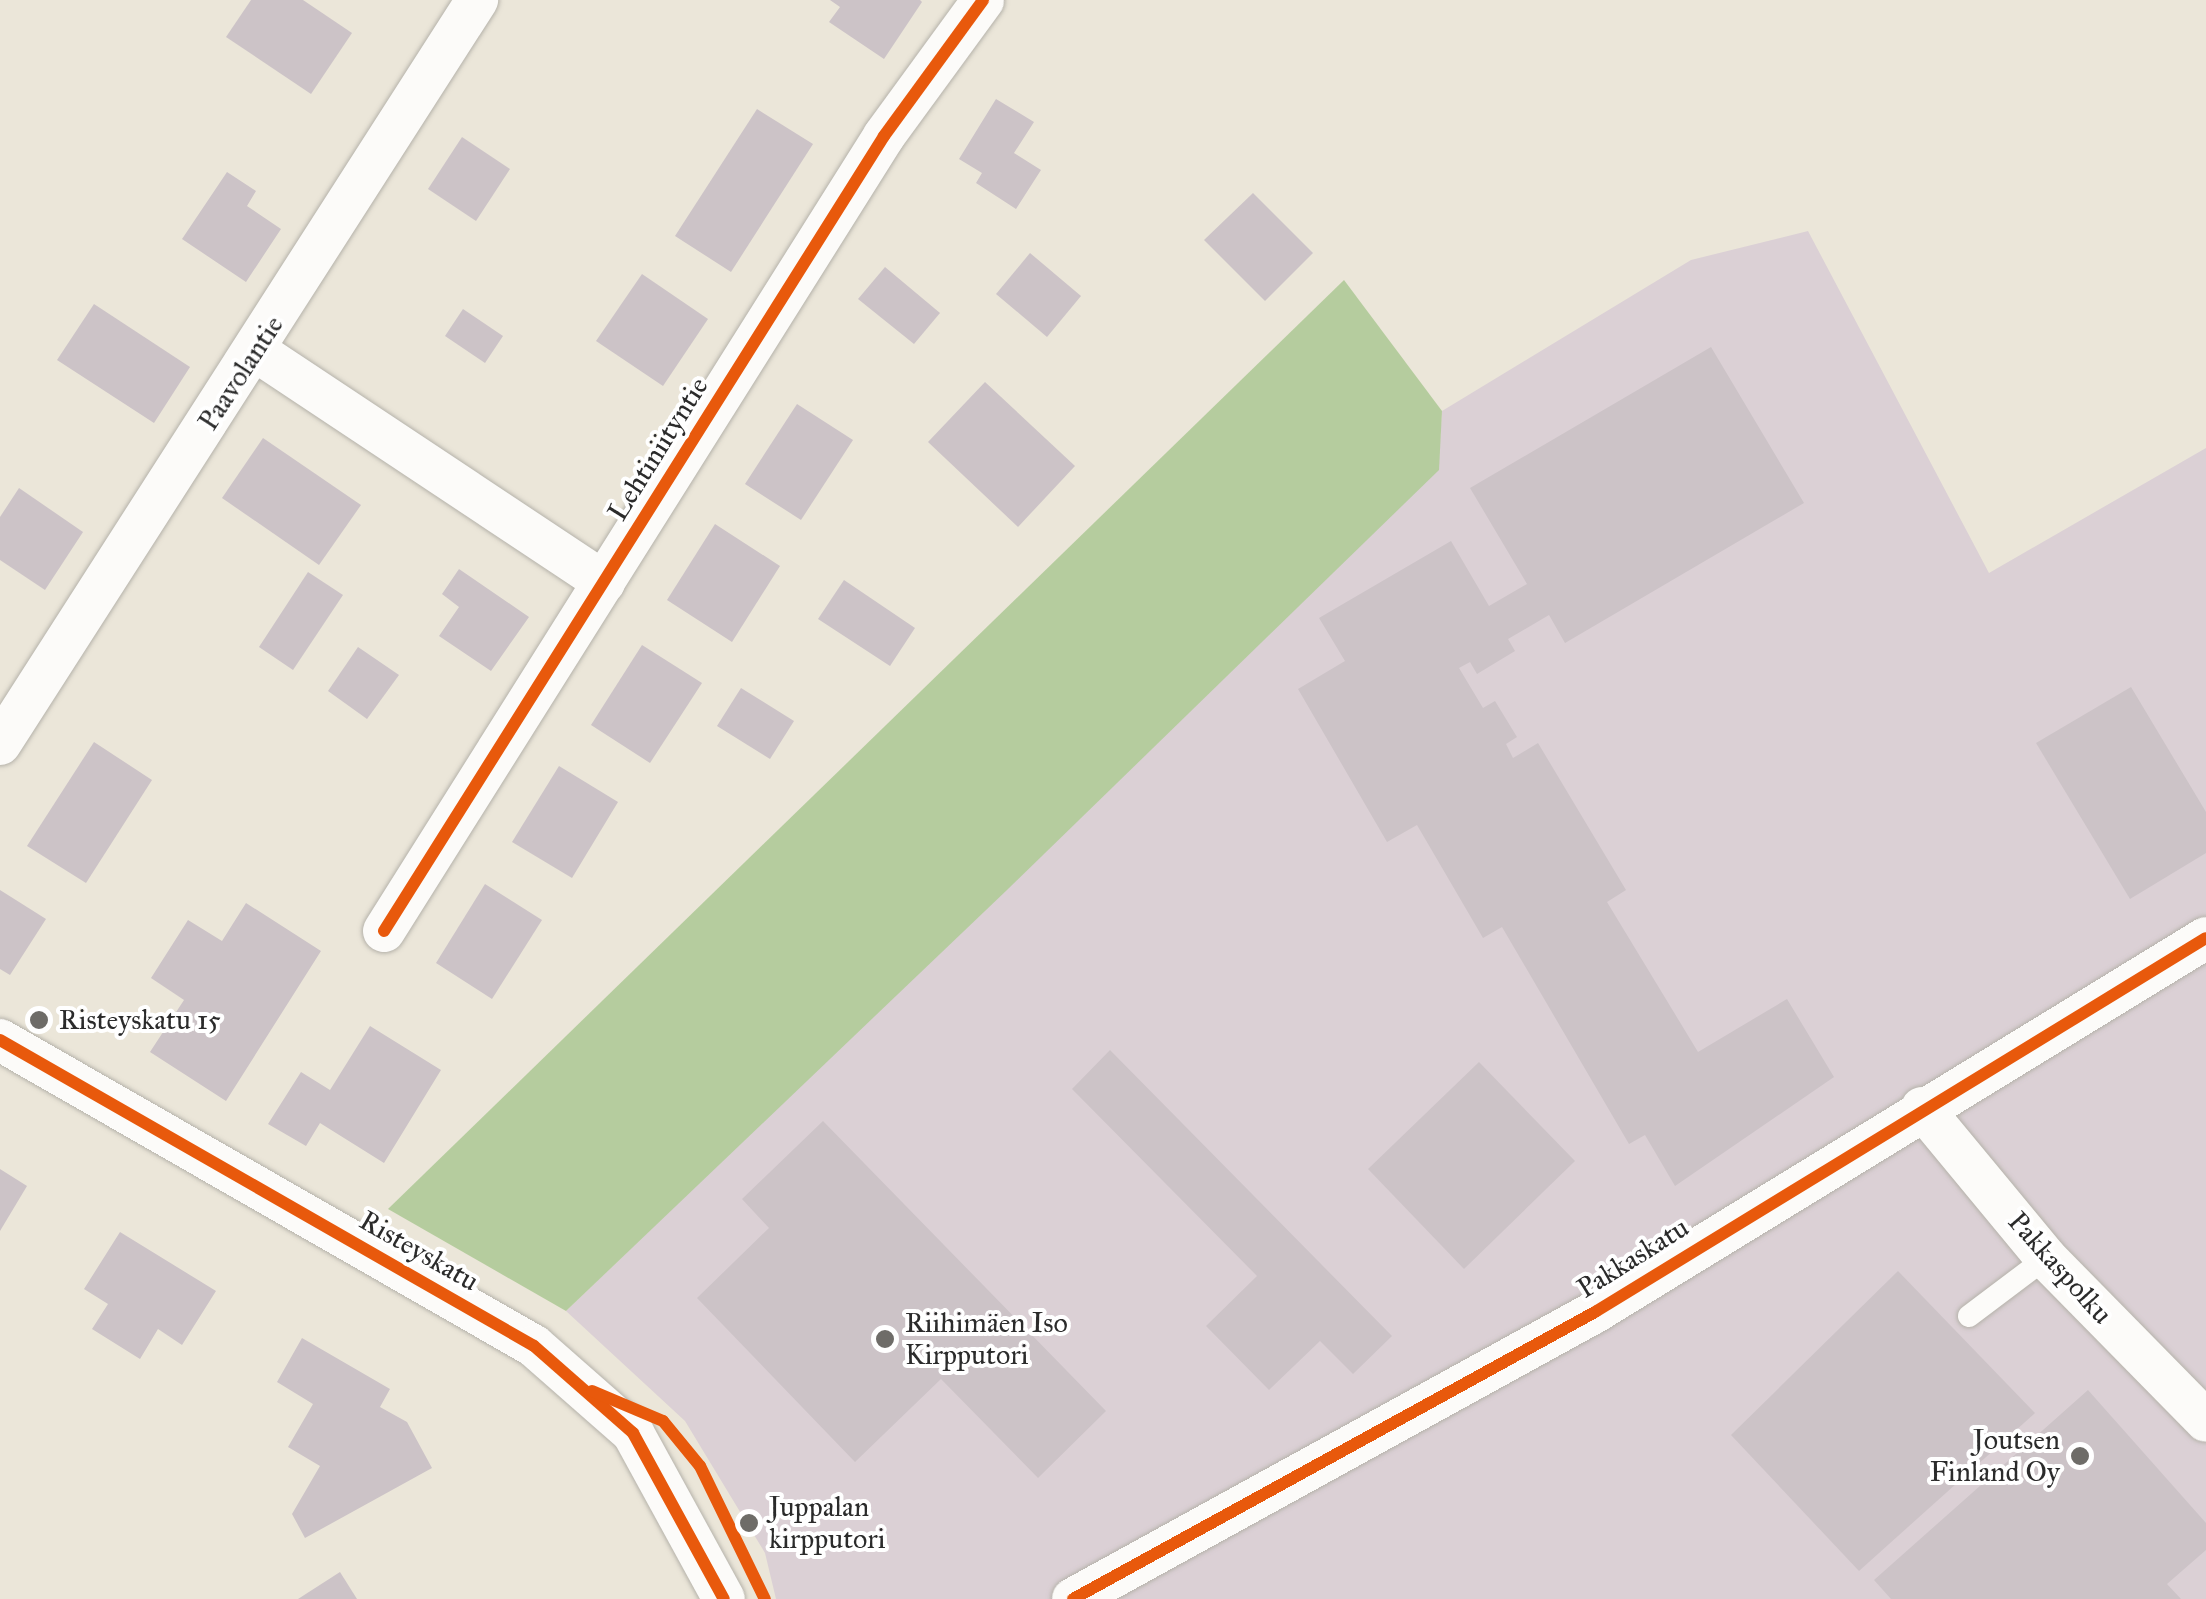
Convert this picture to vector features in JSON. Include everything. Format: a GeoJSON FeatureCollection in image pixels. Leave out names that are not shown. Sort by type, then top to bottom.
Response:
{"type":"FeatureCollection","features":[{"type":"Feature","properties":{"kind":"street","name":"Paavolantie"},"geometry":{"type":"LineString","coordinates":[[0,744],[256,351],[477,0]]}},
{"type":"Feature","properties":{"kind":"street","name":"Lehtiniityntie"},"geometry":{"type":"LineString","coordinates":[[384,931],[884,136],[983,0]]}},
{"type":"Feature","properties":{"kind":"street"},"geometry":{"type":"LineString","coordinates":[[256,351],[604,582]]}},
{"type":"Feature","properties":{"kind":"street","name":"Pakkaskatu"},"geometry":{"type":"LineString","coordinates":[[1073,1599],[1595,1312],[1922,1108],[2206,938]]}},
{"type":"Feature","properties":{"kind":"street","name":"Risteyskatu"},"geometry":{"type":"LineString","coordinates":[[0,1040],[534,1346],[633,1434],[724,1599]]}},
{"type":"Feature","properties":{"kind":"street","name":"Pakkaspolku"},"geometry":{"type":"LineString","coordinates":[[1922,1108],[2046,1258],[2206,1421]]}},
{"type":"Feature","properties":{"kind":"lane"},"geometry":{"type":"LineString","coordinates":[[1969,1316],[2046,1258]]}},
{"type":"Feature","properties":{"kind":"shaded area"},"geometry":{"type":"Polygon","coordinates":[[[1808,231],[1989,573],[2206,448],[2206,1599],[776,1599],[765,1553],[685,1421],[566,1311],[1438,470],[1442,411],[1691,260],[1808,231]]]}},
{"type":"Feature","properties":{"kind":"green space"},"geometry":{"type":"Polygon","coordinates":[[[1344,280],[1442,411],[1439,470],[1007,890],[566,1311],[388,1209],[1344,280]]]}},
{"type":"Feature","properties":{"kind":"building"},"geometry":{"type":"Polygon","coordinates":[[[251,0],[303,0],[352,33],[311,94],[226,37],[251,0]]]}},
{"type":"Feature","properties":{"kind":"building"},"geometry":{"type":"Polygon","coordinates":[[[830,0],[922,2],[884,59],[829,22],[840,7],[830,0]]]}},
{"type":"Feature","properties":{"kind":"building"},"geometry":{"type":"Polygon","coordinates":[[[996,99],[1034,122],[1014,153],[1041,170],[1016,209],[976,183],[982,173],[959,159],[996,99]]]}},
{"type":"Feature","properties":{"kind":"building"},"geometry":{"type":"Polygon","coordinates":[[[757,109],[813,144],[731,272],[675,236],[757,109]]]}},
{"type":"Feature","properties":{"kind":"building"},"geometry":{"type":"Polygon","coordinates":[[[462,137],[510,169],[476,221],[428,189],[462,137]]]}},
{"type":"Feature","properties":{"kind":"building"},"geometry":{"type":"Polygon","coordinates":[[[227,172],[256,191],[247,206],[281,229],[246,282],[182,239],[227,172]]]}},
{"type":"Feature","properties":{"kind":"building"},"geometry":{"type":"Polygon","coordinates":[[[1253,193],[1313,253],[1265,301],[1204,240],[1253,193]]]}},
{"type":"Feature","properties":{"kind":"building"},"geometry":{"type":"Polygon","coordinates":[[[1030,253],[1081,296],[1047,337],[996,294],[1030,253]]]}},
{"type":"Feature","properties":{"kind":"building"},"geometry":{"type":"Polygon","coordinates":[[[885,267],[940,313],[914,344],[858,299],[885,267]]]}},
{"type":"Feature","properties":{"kind":"building"},"geometry":{"type":"Polygon","coordinates":[[[642,274],[708,319],[663,386],[596,341],[642,274]]]}},
{"type":"Feature","properties":{"kind":"building"},"geometry":{"type":"Polygon","coordinates":[[[94,304],[190,367],[154,423],[57,360],[94,304]]]}},
{"type":"Feature","properties":{"kind":"building"},"geometry":{"type":"Polygon","coordinates":[[[463,309],[503,336],[485,363],[445,336],[463,309]]]}},
{"type":"Feature","properties":{"kind":"building"},"geometry":{"type":"Polygon","coordinates":[[[1711,347],[1804,503],[1565,643],[1549,615],[1508,639],[1515,651],[1477,674],[1470,662],[1459,668],[1483,708],[1495,701],[1517,737],[1506,744],[1513,758],[1538,743],[1626,890],[1607,902],[1698,1052],[1787,999],[1834,1077],[1675,1186],[1645,1135],[1629,1144],[1502,927],[1483,938],[1417,825],[1387,842],[1298,689],[1345,661],[1319,618],[1451,541],[1489,606],[1527,584],[1470,488],[1711,347]]]}},
{"type":"Feature","properties":{"kind":"building"},"geometry":{"type":"Polygon","coordinates":[[[985,382],[1075,466],[1018,527],[928,442],[985,382]]]}},
{"type":"Feature","properties":{"kind":"building"},"geometry":{"type":"Polygon","coordinates":[[[797,404],[853,440],[801,520],[745,484],[797,404]]]}},
{"type":"Feature","properties":{"kind":"building"},"geometry":{"type":"Polygon","coordinates":[[[263,438],[361,505],[319,565],[222,498],[263,438]]]}},
{"type":"Feature","properties":{"kind":"building"},"geometry":{"type":"Polygon","coordinates":[[[19,488],[83,532],[45,590],[0,560],[0,517],[19,488]]]}},
{"type":"Feature","properties":{"kind":"building"},"geometry":{"type":"Polygon","coordinates":[[[715,524],[780,566],[732,642],[667,600],[715,524]]]}},
{"type":"Feature","properties":{"kind":"building"},"geometry":{"type":"Polygon","coordinates":[[[459,569],[529,617],[491,671],[439,636],[459,607],[442,594],[459,569]]]}},
{"type":"Feature","properties":{"kind":"building"},"geometry":{"type":"Polygon","coordinates":[[[308,572],[343,595],[293,670],[259,647],[308,572]]]}},
{"type":"Feature","properties":{"kind":"building"},"geometry":{"type":"Polygon","coordinates":[[[844,580],[915,628],[890,666],[818,619],[844,580]]]}},
{"type":"Feature","properties":{"kind":"building"},"geometry":{"type":"Polygon","coordinates":[[[642,645],[702,683],[650,763],[591,725],[642,645]]]}},
{"type":"Feature","properties":{"kind":"building"},"geometry":{"type":"Polygon","coordinates":[[[358,647],[399,675],[367,719],[328,691],[358,647]]]}},
{"type":"Feature","properties":{"kind":"building"},"geometry":{"type":"Polygon","coordinates":[[[2131,687],[2206,812],[2206,853],[2130,899],[2036,743],[2131,687]]]}},
{"type":"Feature","properties":{"kind":"building"},"geometry":{"type":"Polygon","coordinates":[[[741,688],[794,721],[770,759],[717,726],[741,688]]]}},
{"type":"Feature","properties":{"kind":"building"},"geometry":{"type":"Polygon","coordinates":[[[94,742],[152,780],[86,883],[27,846],[94,742]]]}},
{"type":"Feature","properties":{"kind":"building"},"geometry":{"type":"Polygon","coordinates":[[[559,766],[618,802],[572,878],[512,842],[559,766]]]}},
{"type":"Feature","properties":{"kind":"building"},"geometry":{"type":"Polygon","coordinates":[[[485,884],[542,920],[492,999],[436,963],[485,884]]]}},
{"type":"Feature","properties":{"kind":"building"},"geometry":{"type":"Polygon","coordinates":[[[0,890],[46,919],[10,975],[0,969],[0,890]]]}},
{"type":"Feature","properties":{"kind":"building"},"geometry":{"type":"Polygon","coordinates":[[[246,903],[321,951],[226,1101],[150,1052],[184,1000],[151,978],[188,920],[222,941],[246,903]]]}},
{"type":"Feature","properties":{"kind":"building"},"geometry":{"type":"Polygon","coordinates":[[[370,1026],[441,1070],[384,1163],[320,1123],[306,1146],[268,1124],[301,1072],[330,1090],[370,1026]]]}},
{"type":"Feature","properties":{"kind":"building"},"geometry":{"type":"Polygon","coordinates":[[[1110,1050],[1392,1336],[1353,1374],[1320,1341],[1269,1390],[1206,1326],[1257,1276],[1072,1089],[1110,1050]]]}},
{"type":"Feature","properties":{"kind":"building"},"geometry":{"type":"Polygon","coordinates":[[[1479,1062],[1575,1161],[1464,1269],[1368,1169],[1479,1062]]]}},
{"type":"Feature","properties":{"kind":"building","name":"Riihimäen Iso Kirpputori"},"geometry":{"type":"Polygon","coordinates":[[[823,1121],[1106,1411],[1038,1478],[941,1379],[855,1462],[697,1298],[769,1228],[742,1199],[823,1121]]]}},
{"type":"Feature","properties":{"kind":"building"},"geometry":{"type":"Polygon","coordinates":[[[0,1169],[27,1186],[0,1231],[0,1169]]]}},
{"type":"Feature","properties":{"kind":"building"},"geometry":{"type":"Polygon","coordinates":[[[120,1232],[216,1291],[182,1345],[158,1329],[140,1359],[92,1329],[108,1304],[84,1289],[120,1232]]]}},
{"type":"Feature","properties":{"kind":"building"},"geometry":{"type":"Polygon","coordinates":[[[1898,1271],[2035,1413],[1859,1571],[1731,1435],[1898,1271]]]}},
{"type":"Feature","properties":{"kind":"building"},"geometry":{"type":"Polygon","coordinates":[[[302,1338],[390,1389],[380,1407],[407,1422],[432,1468],[305,1538],[292,1514],[320,1466],[288,1447],[313,1404],[277,1382],[302,1338]]]}},
{"type":"Feature","properties":{"kind":"building","name":"Joutsen Finland Oy"},"geometry":{"type":"Polygon","coordinates":[[[2088,1390],[2206,1523],[2206,1550],[2167,1584],[2181,1599],[1891,1599],[1874,1580],[2088,1390]]]}},
{"type":"Feature","properties":{"kind":"building"},"geometry":{"type":"Polygon","coordinates":[[[340,1572],[357,1599],[298,1599],[340,1572]]]}},
{"type":"Feature","properties":{"kind":"cycle path"},"geometry":{"type":"LineString","coordinates":[[384,931],[884,136],[983,0]]}},
{"type":"Feature","properties":{"kind":"cycle path"},"geometry":{"type":"LineString","coordinates":[[1073,1599],[1595,1312],[2206,938]]}},
{"type":"Feature","properties":{"kind":"cycle path"},"geometry":{"type":"LineString","coordinates":[[0,1040],[534,1346],[633,1433],[724,1599]]}},
{"type":"Feature","properties":{"kind":"cycle path"},"geometry":{"type":"LineString","coordinates":[[592,1391],[663,1421],[700,1466],[765,1599]]}},
{"type":"Feature","properties":{"kind":"place","name":"Risteyskatu 15"},"geometry":{"type":"Point","coordinates":[39,1020]}},
{"type":"Feature","properties":{"kind":"place","name":"Riihimäen Iso Kirpputori"},"geometry":{"type":"Point","coordinates":[885,1339]}},
{"type":"Feature","properties":{"kind":"place","name":"Joutsen Finland Oy"},"geometry":{"type":"Point","coordinates":[2080,1456]}},
{"type":"Feature","properties":{"kind":"place","name":"Juppalan kirpputori"},"geometry":{"type":"Point","coordinates":[749,1523]}}]}
